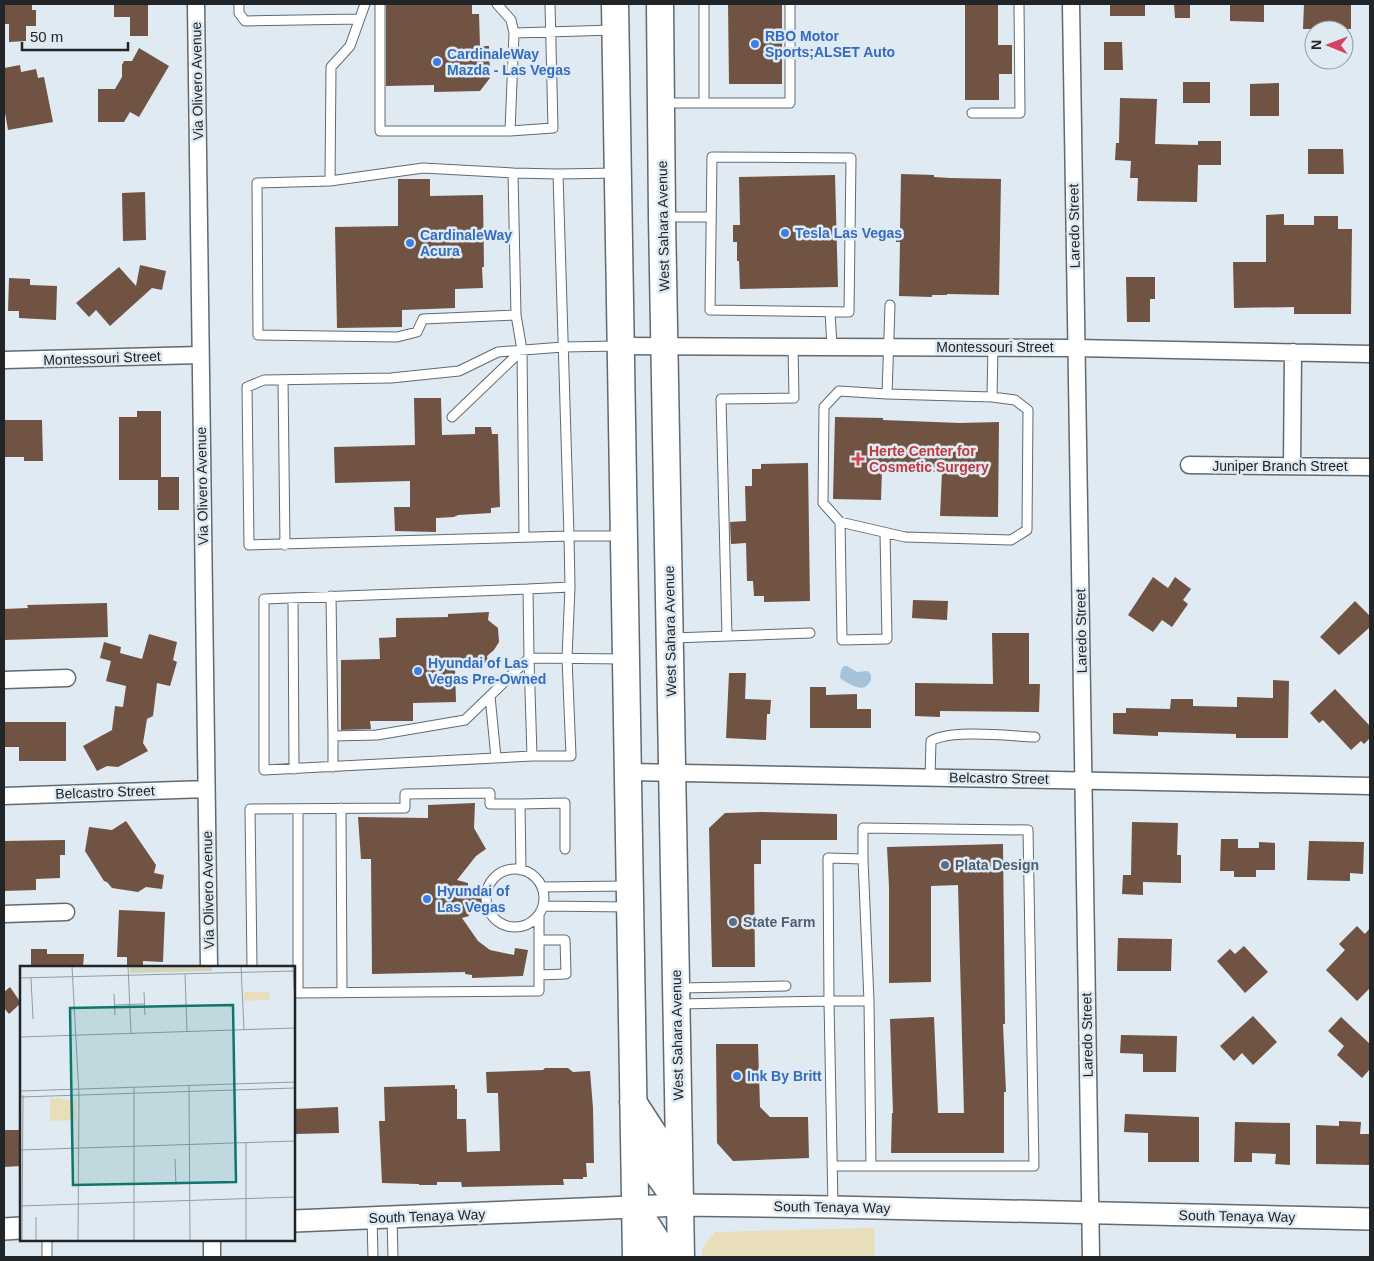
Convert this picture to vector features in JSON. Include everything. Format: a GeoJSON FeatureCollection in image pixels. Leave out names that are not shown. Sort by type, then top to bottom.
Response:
{"type":"FeatureCollection","features":[{"type":"Feature","properties":{"kind":"main road"},"geometry":{"type":"LineString","coordinates":[[615,4],[619,346],[636,1257]]}},
{"type":"Feature","properties":{"kind":"main road","name":"West Sahara Avenue"},"geometry":{"type":"LineString","coordinates":[[660,4],[664,345],[681,1257]]}},
{"type":"Feature","properties":{"kind":"main road"},"geometry":{"type":"LineString","coordinates":[[633,1102],[655,1136],[657,1173],[680,1205]]}},
{"type":"Feature","properties":{"kind":"main road"},"geometry":{"type":"LineString","coordinates":[[635,1207],[657,1241],[658,1257]]}},
{"type":"Feature","properties":{"kind":"street","name":"Via Olivero Avenue"},"geometry":{"type":"LineString","coordinates":[[196,4],[208,966]]}},
{"type":"Feature","properties":{"kind":"street","name":"Laredo Street"},"geometry":{"type":"LineString","coordinates":[[1071,4],[1091,1257]]}},
{"type":"Feature","properties":{"kind":"street","name":"Montessouri Street"},"geometry":{"type":"LineString","coordinates":[[619,346],[993,347],[1370,354]]}},
{"type":"Feature","properties":{"kind":"street"},"geometry":{"type":"LineString","coordinates":[[1292,466],[1293,352]]}},
{"type":"Feature","properties":{"kind":"street","name":"Montessouri Street"},"geometry":{"type":"LineString","coordinates":[[4,360],[200,355]]}},
{"type":"Feature","properties":{"kind":"street","name":"Juniper Branch Street"},"geometry":{"type":"LineString","coordinates":[[1189,465],[1370,467]]}},
{"type":"Feature","properties":{"kind":"street"},"geometry":{"type":"LineString","coordinates":[[4,680],[67,678]]}},
{"type":"Feature","properties":{"kind":"street","name":"Belcastro Street"},"geometry":{"type":"LineString","coordinates":[[628,772],[1370,786]]}},
{"type":"Feature","properties":{"kind":"street","name":"Belcastro Street"},"geometry":{"type":"LineString","coordinates":[[4,796],[206,789]]}},
{"type":"Feature","properties":{"kind":"street"},"geometry":{"type":"LineString","coordinates":[[4,914],[66,912]]}},
{"type":"Feature","properties":{"kind":"street","name":"South Tenaya Way"},"geometry":{"type":"LineString","coordinates":[[295,1221],[680,1205],[833,1206],[1370,1219]]}},
{"type":"Feature","properties":{"kind":"street"},"geometry":{"type":"LineString","coordinates":[[4,1228],[20,1228]]}},
{"type":"Feature","properties":{"kind":"street"},"geometry":{"type":"LineString","coordinates":[[212,1241],[212,1257]]}},
{"type":"Feature","properties":{"kind":"lane"},"geometry":{"type":"LineString","coordinates":[[239,4],[239,13],[245,21],[359,19]]}},
{"type":"Feature","properties":{"kind":"lane"},"geometry":{"type":"LineString","coordinates":[[330,181],[331,67],[350,46],[365,4]]}},
{"type":"Feature","properties":{"kind":"lane"},"geometry":{"type":"LineString","coordinates":[[380,4],[380,131],[510,131],[553,128],[550,4]]}},
{"type":"Feature","properties":{"kind":"lane"},"geometry":{"type":"LineString","coordinates":[[497,4],[511,20],[514,33],[510,131]]}},
{"type":"Feature","properties":{"kind":"lane"},"geometry":{"type":"LineString","coordinates":[[704,4],[704,103]]}},
{"type":"Feature","properties":{"kind":"lane"},"geometry":{"type":"LineString","coordinates":[[662,103],[790,103],[790,4]]}},
{"type":"Feature","properties":{"kind":"lane"},"geometry":{"type":"LineString","coordinates":[[972,113],[1020,113],[1019,4]]}},
{"type":"Feature","properties":{"kind":"lane"},"geometry":{"type":"LineString","coordinates":[[514,33],[615,30]]}},
{"type":"Feature","properties":{"kind":"lane"},"geometry":{"type":"LineString","coordinates":[[712,157],[851,158],[849,312],[830,312],[710,310],[712,157]]}},
{"type":"Feature","properties":{"kind":"lane"},"geometry":{"type":"LineString","coordinates":[[516,315],[423,319],[417,332],[397,337],[258,335],[257,183],[330,181],[423,168],[558,174],[617,173]]}},
{"type":"Feature","properties":{"kind":"lane"},"geometry":{"type":"LineString","coordinates":[[513,172],[516,315],[522,350],[524,537]]}},
{"type":"Feature","properties":{"kind":"lane"},"geometry":{"type":"LineString","coordinates":[[558,174],[569,536],[570,587],[567,658],[571,756],[532,756],[264,770],[264,599],[570,587]]}},
{"type":"Feature","properties":{"kind":"lane"},"geometry":{"type":"LineString","coordinates":[[662,217],[711,217]]}},
{"type":"Feature","properties":{"kind":"lane"},"geometry":{"type":"LineString","coordinates":[[887,394],[890,305]]}},
{"type":"Feature","properties":{"kind":"lane"},"geometry":{"type":"LineString","coordinates":[[830,312],[832,346]]}},
{"type":"Feature","properties":{"kind":"lane"},"geometry":{"type":"LineString","coordinates":[[619,346],[563,347],[498,352],[458,371],[391,378],[264,380],[247,386],[249,545],[623,536]]}},
{"type":"Feature","properties":{"kind":"lane"},"geometry":{"type":"LineString","coordinates":[[727,636],[722,399],[794,398],[793,346]]}},
{"type":"Feature","properties":{"kind":"lane"},"geometry":{"type":"LineString","coordinates":[[992,397],[993,347]]}},
{"type":"Feature","properties":{"kind":"lane"},"geometry":{"type":"LineString","coordinates":[[452,417],[522,350]]}},
{"type":"Feature","properties":{"kind":"lane"},"geometry":{"type":"LineString","coordinates":[[283,380],[285,544]]}},
{"type":"Feature","properties":{"kind":"lane"},"geometry":{"type":"LineString","coordinates":[[839,392],[887,394],[992,397],[1015,400],[1028,410],[1027,530],[1010,540],[905,537],[840,522],[823,504],[824,407],[839,392]]}},
{"type":"Feature","properties":{"kind":"lane"},"geometry":{"type":"LineString","coordinates":[[840,522],[842,640],[887,639],[885,533]]}},
{"type":"Feature","properties":{"kind":"lane"},"geometry":{"type":"LineString","coordinates":[[528,589],[532,756]]}},
{"type":"Feature","properties":{"kind":"lane"},"geometry":{"type":"LineString","coordinates":[[330,596],[334,767]]}},
{"type":"Feature","properties":{"kind":"lane"},"geometry":{"type":"LineString","coordinates":[[293,598],[294,769]]}},
{"type":"Feature","properties":{"kind":"lane"},"geometry":{"type":"LineString","coordinates":[[670,638],[810,633]]}},
{"type":"Feature","properties":{"kind":"lane"},"geometry":{"type":"LineString","coordinates":[[333,736],[376,735],[465,720],[529,658],[625,659]]}},
{"type":"Feature","properties":{"kind":"lane"},"geometry":{"type":"LineString","coordinates":[[490,696],[496,758]]}},
{"type":"Feature","properties":{"kind":"lane"},"geometry":{"type":"LineString","coordinates":[[930,777],[931,741],[938,737],[958,734],[1034,736]]}},
{"type":"Feature","properties":{"kind":"lane"},"geometry":{"type":"LineString","coordinates":[[252,966],[250,809],[405,808],[405,794],[490,793],[490,804],[565,803],[566,850]]}},
{"type":"Feature","properties":{"kind":"lane"},"geometry":{"type":"LineString","coordinates":[[520,804],[521,870]]}},
{"type":"Feature","properties":{"kind":"lane"},"geometry":{"type":"LineString","coordinates":[[341,808],[342,992]]}},
{"type":"Feature","properties":{"kind":"lane"},"geometry":{"type":"LineString","coordinates":[[298,809],[296,993],[539,991],[539,940],[541,911],[544,897],[542,887],[530,873],[521,870],[511,869],[502,872],[494,878],[486,895],[490,913],[505,925],[514,927],[524,926],[532,922],[541,911],[630,896]]}},
{"type":"Feature","properties":{"kind":"lane"},"geometry":{"type":"LineString","coordinates":[[832,1166],[871,1166],[1034,1166],[1028,830],[863,828],[869,1001],[871,1166]]}},
{"type":"Feature","properties":{"kind":"lane"},"geometry":{"type":"LineString","coordinates":[[833,1206],[828,858],[863,860]]}},
{"type":"Feature","properties":{"kind":"lane"},"geometry":{"type":"LineString","coordinates":[[542,887],[630,896]]}},
{"type":"Feature","properties":{"kind":"lane"},"geometry":{"type":"LineString","coordinates":[[539,940],[565,940],[566,974],[539,975]]}},
{"type":"Feature","properties":{"kind":"lane"},"geometry":{"type":"LineString","coordinates":[[677,996],[786,986]]}},
{"type":"Feature","properties":{"kind":"lane"},"geometry":{"type":"LineString","coordinates":[[677,996],[786,1002],[869,1001]]}},
{"type":"Feature","properties":{"kind":"lane"},"geometry":{"type":"LineString","coordinates":[[373,1257],[382,1218]]}},
{"type":"Feature","properties":{"kind":"lane"},"geometry":{"type":"LineString","coordinates":[[382,1218],[393,1257]]}},
{"type":"Feature","properties":{"kind":"lane"},"geometry":{"type":"LineString","coordinates":[[47,1241],[47,1257]]}},
{"type":"Feature","properties":{"kind":"sand"},"geometry":{"type":"Polygon","coordinates":[[[874,1228],[875,1257],[702,1257],[702,1248],[715,1232],[874,1228]]]}},
{"type":"Feature","properties":{"kind":"water"},"geometry":{"type":"Polygon","coordinates":[[[844,666],[857,672],[868,671],[871,675],[871,680],[868,685],[862,688],[856,687],[840,678],[841,670],[844,666]]]}},
{"type":"Feature","properties":{"kind":"building"},"geometry":{"type":"Polygon","coordinates":[[[4,4],[32,4],[32,10],[36,10],[36,26],[26,26],[26,41],[9,42],[9,24],[4,24],[4,4]]]}},
{"type":"Feature","properties":{"kind":"building"},"geometry":{"type":"Polygon","coordinates":[[[114,4],[148,4],[148,36],[130,36],[130,17],[114,17],[114,4]]]}},
{"type":"Feature","properties":{"kind":"building","name":"CardinaleWay Mazda - Las Vegas"},"geometry":{"type":"Polygon","coordinates":[[[386,4],[472,4],[472,14],[479,14],[480,46],[489,46],[490,78],[480,91],[434,92],[434,85],[386,86],[386,4]]]}},
{"type":"Feature","properties":{"kind":"building","name":"RBO Motor Sports;ALSET Auto"},"geometry":{"type":"Polygon","coordinates":[[[728,4],[782,4],[782,84],[729,84],[728,4]]]}},
{"type":"Feature","properties":{"kind":"building"},"geometry":{"type":"Polygon","coordinates":[[[965,4],[998,4],[998,45],[1012,45],[1012,74],[999,74],[999,100],[965,100],[965,4]]]}},
{"type":"Feature","properties":{"kind":"building"},"geometry":{"type":"Polygon","coordinates":[[[1110,4],[1145,4],[1145,16],[1110,16],[1110,4]]]}},
{"type":"Feature","properties":{"kind":"building"},"geometry":{"type":"Polygon","coordinates":[[[1174,4],[1190,4],[1190,18],[1175,18],[1174,4]]]}},
{"type":"Feature","properties":{"kind":"building"},"geometry":{"type":"Polygon","coordinates":[[[1230,4],[1264,4],[1264,22],[1230,21],[1230,4]]]}},
{"type":"Feature","properties":{"kind":"building"},"geometry":{"type":"Polygon","coordinates":[[[1304,4],[1351,4],[1351,20],[1304,20],[1303,29],[1304,4]]]}},
{"type":"Feature","properties":{"kind":"building"},"geometry":{"type":"Polygon","coordinates":[[[1104,42],[1122,42],[1123,70],[1104,70],[1104,42]]]}},
{"type":"Feature","properties":{"kind":"building"},"geometry":{"type":"Polygon","coordinates":[[[139,48],[169,66],[139,117],[130,112],[124,122],[98,122],[98,89],[115,89],[122,77],[124,61],[132,61],[139,48]]]}},
{"type":"Feature","properties":{"kind":"building"},"geometry":{"type":"Polygon","coordinates":[[[20,65],[21,72],[36,69],[38,78],[44,77],[53,122],[8,130],[4,107],[4,68],[20,65]]]}},
{"type":"Feature","properties":{"kind":"building"},"geometry":{"type":"Polygon","coordinates":[[[1183,82],[1210,82],[1210,103],[1183,103],[1183,82]]]}},
{"type":"Feature","properties":{"kind":"building"},"geometry":{"type":"Polygon","coordinates":[[[1279,83],[1279,116],[1250,116],[1250,84],[1279,83]]]}},
{"type":"Feature","properties":{"kind":"building"},"geometry":{"type":"Polygon","coordinates":[[[1120,98],[1157,99],[1155,144],[1198,145],[1198,141],[1221,141],[1221,165],[1198,165],[1197,202],[1137,201],[1138,178],[1130,178],[1131,161],[1115,160],[1116,143],[1119,143],[1120,98]]]}},
{"type":"Feature","properties":{"kind":"building"},"geometry":{"type":"Polygon","coordinates":[[[1308,149],[1343,149],[1344,174],[1308,174],[1308,149]]]}},
{"type":"Feature","properties":{"kind":"building"},"geometry":{"type":"Polygon","coordinates":[[[901,174],[934,175],[934,177],[950,178],[1001,179],[999,295],[947,294],[932,295],[932,297],[899,296],[900,242],[896,242],[896,229],[900,229],[901,174]]]}},
{"type":"Feature","properties":{"kind":"building","name":"Tesla Las Vegas"},"geometry":{"type":"Polygon","coordinates":[[[835,175],[838,287],[740,289],[737,242],[733,242],[733,225],[740,225],[739,177],[835,175]]]}},
{"type":"Feature","properties":{"kind":"building","name":"CardinaleWay Acura"},"geometry":{"type":"Polygon","coordinates":[[[398,179],[430,179],[430,196],[483,195],[483,288],[455,289],[455,308],[402,310],[402,327],[337,328],[335,227],[398,226],[398,179]]]}},
{"type":"Feature","properties":{"kind":"building"},"geometry":{"type":"Polygon","coordinates":[[[145,192],[146,240],[123,241],[122,193],[145,192]]]}},
{"type":"Feature","properties":{"kind":"building"},"geometry":{"type":"Polygon","coordinates":[[[1284,214],[1284,225],[1314,225],[1314,216],[1338,216],[1338,229],[1352,229],[1351,314],[1294,314],[1294,307],[1234,308],[1233,262],[1266,262],[1266,215],[1284,214]]]}},
{"type":"Feature","properties":{"kind":"building"},"geometry":{"type":"Polygon","coordinates":[[[140,265],[166,271],[162,290],[152,288],[110,326],[96,310],[89,317],[76,303],[119,267],[136,286],[140,265]]]}},
{"type":"Feature","properties":{"kind":"building"},"geometry":{"type":"Polygon","coordinates":[[[1126,277],[1155,277],[1155,299],[1150,299],[1150,322],[1127,322],[1126,277]]]}},
{"type":"Feature","properties":{"kind":"building"},"geometry":{"type":"Polygon","coordinates":[[[9,278],[30,279],[30,285],[57,286],[56,320],[19,318],[19,311],[8,311],[9,278]]]}},
{"type":"Feature","properties":{"kind":"building"},"geometry":{"type":"Polygon","coordinates":[[[414,398],[441,398],[442,435],[475,434],[475,427],[491,427],[492,434],[498,434],[500,507],[491,508],[491,513],[436,518],[436,532],[395,531],[394,507],[410,507],[410,481],[335,483],[334,447],[415,445],[414,398]]]}},
{"type":"Feature","properties":{"kind":"building"},"geometry":{"type":"Polygon","coordinates":[[[137,411],[161,411],[161,477],[179,477],[179,510],[158,510],[158,480],[119,480],[119,417],[137,417],[137,411]]]}},
{"type":"Feature","properties":{"kind":"building"},"geometry":{"type":"Polygon","coordinates":[[[835,417],[960,423],[999,422],[998,517],[940,516],[942,472],[882,470],[881,500],[833,499],[835,417]]]}},
{"type":"Feature","properties":{"kind":"building"},"geometry":{"type":"Polygon","coordinates":[[[4,420],[42,420],[43,461],[24,461],[24,457],[4,457],[4,420]]]}},
{"type":"Feature","properties":{"kind":"building"},"geometry":{"type":"Polygon","coordinates":[[[808,463],[810,601],[764,602],[764,596],[754,596],[753,581],[747,581],[746,543],[731,544],[730,522],[746,521],[745,486],[752,486],[752,469],[761,469],[761,464],[808,463]]]}},
{"type":"Feature","properties":{"kind":"building"},"geometry":{"type":"Polygon","coordinates":[[[1153,577],[1168,588],[1175,577],[1191,589],[1183,600],[1188,604],[1172,627],[1162,620],[1153,632],[1128,615],[1153,577]]]}},
{"type":"Feature","properties":{"kind":"building"},"geometry":{"type":"Polygon","coordinates":[[[913,600],[948,601],[947,620],[912,618],[913,600]]]}},
{"type":"Feature","properties":{"kind":"building"},"geometry":{"type":"Polygon","coordinates":[[[1355,601],[1370,616],[1370,627],[1339,655],[1320,637],[1355,601]]]}},
{"type":"Feature","properties":{"kind":"building"},"geometry":{"type":"Polygon","coordinates":[[[107,603],[108,637],[4,640],[4,609],[28,608],[27,605],[107,603]]]}},
{"type":"Feature","properties":{"kind":"building","name":"Hyundai of Las Vegas Pre-Owned"},"geometry":{"type":"Polygon","coordinates":[[[489,612],[488,620],[498,628],[499,642],[487,656],[488,663],[465,663],[465,669],[455,669],[456,702],[413,703],[413,721],[370,721],[371,729],[341,730],[341,660],[380,659],[379,638],[396,637],[396,618],[448,617],[448,614],[489,612]]]}},
{"type":"Feature","properties":{"kind":"building"},"geometry":{"type":"Polygon","coordinates":[[[992,633],[1029,633],[1029,684],[1040,684],[1039,712],[940,711],[940,717],[915,716],[915,683],[993,684],[992,633]]]}},
{"type":"Feature","properties":{"kind":"building"},"geometry":{"type":"Polygon","coordinates":[[[149,634],[177,642],[173,660],[177,662],[170,686],[157,683],[153,716],[147,719],[143,743],[148,751],[118,767],[107,766],[97,771],[83,746],[112,730],[115,706],[123,707],[126,686],[106,681],[111,661],[100,658],[104,642],[121,647],[120,653],[142,659],[149,634]]]}},
{"type":"Feature","properties":{"kind":"building"},"geometry":{"type":"Polygon","coordinates":[[[729,673],[746,673],[745,699],[771,700],[770,714],[767,714],[766,740],[726,738],[729,673]]]}},
{"type":"Feature","properties":{"kind":"building"},"geometry":{"type":"Polygon","coordinates":[[[1273,680],[1289,681],[1288,738],[1236,738],[1236,734],[1158,732],[1158,736],[1113,734],[1113,713],[1126,713],[1126,708],[1170,709],[1171,699],[1193,699],[1193,706],[1237,707],[1237,697],[1273,698],[1273,680]]]}},
{"type":"Feature","properties":{"kind":"building"},"geometry":{"type":"Polygon","coordinates":[[[810,687],[826,687],[826,695],[857,694],[857,709],[871,709],[871,728],[810,728],[810,687]]]}},
{"type":"Feature","properties":{"kind":"building"},"geometry":{"type":"Polygon","coordinates":[[[1335,689],[1370,726],[1370,738],[1364,744],[1361,741],[1351,750],[1323,720],[1319,723],[1310,713],[1335,689]]]}},
{"type":"Feature","properties":{"kind":"building"},"geometry":{"type":"Polygon","coordinates":[[[5,722],[66,722],[66,761],[19,761],[19,747],[5,747],[5,722]]]}},
{"type":"Feature","properties":{"kind":"building","name":"Hyundai of Las Vegas"},"geometry":{"type":"Polygon","coordinates":[[[475,803],[474,828],[486,849],[476,856],[457,880],[468,883],[468,890],[482,890],[482,908],[468,909],[469,916],[462,918],[478,941],[490,950],[514,955],[515,948],[528,950],[523,976],[472,978],[472,975],[465,974],[465,972],[372,974],[371,859],[361,859],[358,817],[428,818],[428,805],[475,803]]]}},
{"type":"Feature","properties":{"kind":"building","name":"State Farm"},"geometry":{"type":"Polygon","coordinates":[[[725,813],[837,814],[837,840],[761,840],[761,864],[754,864],[755,967],[712,967],[709,828],[725,813]]]}},
{"type":"Feature","properties":{"kind":"building"},"geometry":{"type":"Polygon","coordinates":[[[126,821],[156,865],[154,873],[164,875],[162,889],[146,887],[138,892],[112,888],[104,881],[85,851],[89,827],[112,830],[126,821]]]}},
{"type":"Feature","properties":{"kind":"building"},"geometry":{"type":"Polygon","coordinates":[[[1132,822],[1178,823],[1177,855],[1181,855],[1181,883],[1143,882],[1143,895],[1122,894],[1123,875],[1131,875],[1132,822]]]}},
{"type":"Feature","properties":{"kind":"building"},"geometry":{"type":"Polygon","coordinates":[[[1221,839],[1238,839],[1238,848],[1259,848],[1259,842],[1275,843],[1275,870],[1256,870],[1256,877],[1234,877],[1234,871],[1220,871],[1221,839]]]}},
{"type":"Feature","properties":{"kind":"building"},"geometry":{"type":"Polygon","coordinates":[[[65,840],[65,855],[60,855],[60,878],[36,879],[36,890],[4,891],[4,841],[65,840]]]}},
{"type":"Feature","properties":{"kind":"building"},"geometry":{"type":"Polygon","coordinates":[[[1309,841],[1364,842],[1363,874],[1350,873],[1350,881],[1307,880],[1309,841]]]}},
{"type":"Feature","properties":{"kind":"building"},"geometry":{"type":"Polygon","coordinates":[[[1003,844],[1005,1024],[1003,1024],[1006,1092],[1004,1092],[1004,1153],[891,1153],[893,1113],[890,1019],[934,1017],[938,1113],[964,1113],[958,885],[931,886],[931,982],[889,983],[887,847],[1003,844]]]}},
{"type":"Feature","properties":{"kind":"building"},"geometry":{"type":"Polygon","coordinates":[[[119,910],[165,912],[163,962],[143,961],[143,966],[127,966],[127,957],[117,957],[119,910]]]}},
{"type":"Feature","properties":{"kind":"building"},"geometry":{"type":"Polygon","coordinates":[[[1357,926],[1365,934],[1370,928],[1370,988],[1357,1001],[1326,970],[1345,950],[1339,944],[1357,926]]]}},
{"type":"Feature","properties":{"kind":"building"},"geometry":{"type":"Polygon","coordinates":[[[1118,938],[1172,939],[1171,971],[1117,971],[1118,938]]]}},
{"type":"Feature","properties":{"kind":"building"},"geometry":{"type":"Polygon","coordinates":[[[1244,946],[1268,972],[1245,993],[1217,961],[1230,949],[1235,954],[1244,946]]]}},
{"type":"Feature","properties":{"kind":"building"},"geometry":{"type":"Polygon","coordinates":[[[31,949],[47,949],[47,954],[84,954],[83,966],[31,966],[31,949]]]}},
{"type":"Feature","properties":{"kind":"building"},"geometry":{"type":"Polygon","coordinates":[[[10,987],[20,1002],[20,1004],[9,1014],[4,1008],[4,992],[10,987]]]}},
{"type":"Feature","properties":{"kind":"building"},"geometry":{"type":"Polygon","coordinates":[[[1253,1016],[1277,1042],[1253,1065],[1242,1053],[1234,1061],[1220,1046],[1253,1016]]]}},
{"type":"Feature","properties":{"kind":"building"},"geometry":{"type":"Polygon","coordinates":[[[1341,1017],[1370,1044],[1370,1069],[1362,1078],[1337,1055],[1344,1046],[1328,1031],[1341,1017]]]}},
{"type":"Feature","properties":{"kind":"building"},"geometry":{"type":"Polygon","coordinates":[[[1121,1035],[1177,1036],[1176,1072],[1143,1072],[1143,1054],[1120,1053],[1121,1035]]]}},
{"type":"Feature","properties":{"kind":"building","name":"Ink By Britt"},"geometry":{"type":"Polygon","coordinates":[[[716,1044],[758,1044],[760,1107],[770,1117],[808,1117],[809,1158],[733,1161],[717,1143],[716,1044]]]}},
{"type":"Feature","properties":{"kind":"building"},"geometry":{"type":"Polygon","coordinates":[[[545,1068],[568,1068],[573,1072],[590,1071],[594,1163],[586,1163],[587,1177],[583,1177],[583,1179],[563,1179],[564,1185],[462,1187],[461,1182],[437,1182],[437,1185],[382,1183],[379,1121],[385,1121],[384,1087],[455,1085],[455,1089],[457,1089],[457,1119],[466,1119],[467,1152],[500,1151],[498,1093],[487,1093],[486,1072],[543,1070],[545,1068]]]}},
{"type":"Feature","properties":{"kind":"building"},"geometry":{"type":"Polygon","coordinates":[[[338,1107],[339,1133],[295,1134],[295,1109],[338,1107]]]}},
{"type":"Feature","properties":{"kind":"building"},"geometry":{"type":"Polygon","coordinates":[[[1125,1114],[1199,1117],[1199,1162],[1148,1162],[1148,1133],[1124,1132],[1125,1114]]]}},
{"type":"Feature","properties":{"kind":"building"},"geometry":{"type":"Polygon","coordinates":[[[1339,1121],[1361,1122],[1360,1134],[1370,1134],[1370,1165],[1316,1164],[1316,1125],[1339,1126],[1339,1121]]]}},
{"type":"Feature","properties":{"kind":"building"},"geometry":{"type":"Polygon","coordinates":[[[1235,1122],[1290,1123],[1290,1165],[1275,1164],[1276,1154],[1252,1153],[1252,1162],[1234,1162],[1235,1122]]]}},
{"type":"Feature","properties":{"kind":"building"},"geometry":{"type":"Polygon","coordinates":[[[4,1130],[20,1130],[20,1166],[4,1167],[4,1130]]]}},
{"type":"Feature","properties":{"kind":"place","name":"RBO Motor Sports;ALSET Auto"},"geometry":{"type":"Point","coordinates":[755,44]}},
{"type":"Feature","properties":{"kind":"place","name":"CardinaleWay Mazda - Las Vegas"},"geometry":{"type":"Point","coordinates":[437,62]}},
{"type":"Feature","properties":{"kind":"place","name":"Tesla Las Vegas"},"geometry":{"type":"Point","coordinates":[785,233]}},
{"type":"Feature","properties":{"kind":"place","name":"CardinaleWay Acura"},"geometry":{"type":"Point","coordinates":[410,243]}},
{"type":"Feature","properties":{"kind":"place","name":"Herte Center for Cosmetic Surgery"},"geometry":{"type":"Point","coordinates":[858,459]}},
{"type":"Feature","properties":{"kind":"place","name":"Hyundai of Las Vegas Pre-Owned"},"geometry":{"type":"Point","coordinates":[418,671]}},
{"type":"Feature","properties":{"kind":"place","name":"Plata Design"},"geometry":{"type":"Point","coordinates":[945,865]}},
{"type":"Feature","properties":{"kind":"place","name":"Hyundai of Las Vegas"},"geometry":{"type":"Point","coordinates":[427,899]}},
{"type":"Feature","properties":{"kind":"place","name":"State Farm"},"geometry":{"type":"Point","coordinates":[733,922]}},
{"type":"Feature","properties":{"kind":"place","name":"Ink By Britt"},"geometry":{"type":"Point","coordinates":[737,1076]}}]}
